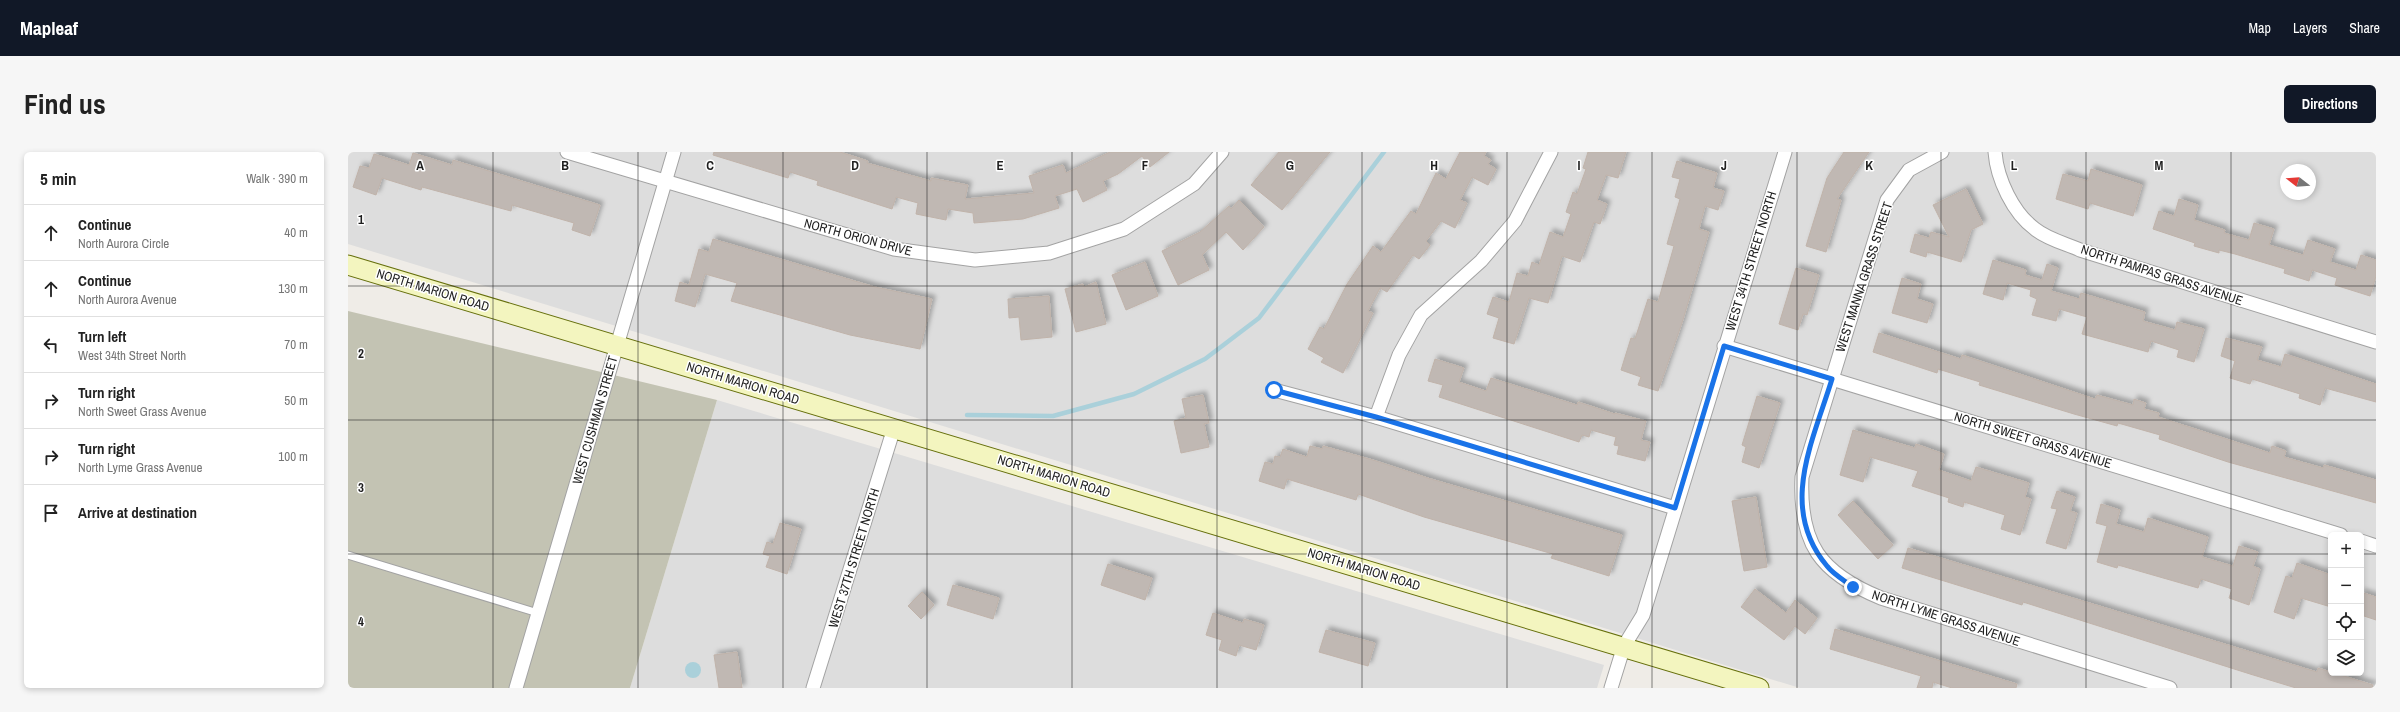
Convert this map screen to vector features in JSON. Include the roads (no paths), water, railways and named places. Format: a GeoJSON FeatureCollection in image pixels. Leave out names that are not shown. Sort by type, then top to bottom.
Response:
{"type":"FeatureCollection","features":[{"type":"Feature","properties":{"kind":"main road","name":"NORTH MARION ROAD"},"geometry":{"type":"LineString","coordinates":[[348,265],[1624,646],[1759,688]]}},
{"type":"Feature","properties":{"kind":"street","name":"NORTH ORION DRIVE"},"geometry":{"type":"LineString","coordinates":[[567,152],[894,249],[975,260],[1049,253],[1124,229],[1194,184],[1222,152]]}},
{"type":"Feature","properties":{"kind":"street","name":"WEST CUSHMAN STREET"},"geometry":{"type":"LineString","coordinates":[[516,688],[674,152]]}},
{"type":"Feature","properties":{"kind":"street"},"geometry":{"type":"LineString","coordinates":[[1376,417],[1399,355],[1420,315],[1481,261],[1514,221],[1551,152]]}},
{"type":"Feature","properties":{"kind":"street","name":"WEST 34TH STREET NORTH"},"geometry":{"type":"LineString","coordinates":[[1611,688],[1624,646],[1643,615],[1724,346],[1785,152]]}},
{"type":"Feature","properties":{"kind":"street","name":"WEST MANNA GRASS STREET"},"geometry":{"type":"LineString","coordinates":[[1832,379],[1887,200],[1909,170],[1942,152]]}},
{"type":"Feature","properties":{"kind":"street","name":"NORTH PAMPAS GRASS AVENUE"},"geometry":{"type":"LineString","coordinates":[[1995,152],[1996,168],[2009,199],[2035,230],[2080,250],[2376,342]]}},
{"type":"Feature","properties":{"kind":"street","name":"NORTH SWEET GRASS AVENUE"},"geometry":{"type":"LineString","coordinates":[[1724,346],[2331,532]]}},
{"type":"Feature","properties":{"kind":"street","name":"NORTH LYME GRASS AVENUE"},"geometry":{"type":"LineString","coordinates":[[1832,379],[1802,477],[1801,490],[1803,521],[1814,547],[1828,568],[1853,587],[1882,598],[2170,688]]}},
{"type":"Feature","properties":{"kind":"street"},"geometry":{"type":"LineString","coordinates":[[1274,390],[1376,417],[1675,508]]}},
{"type":"Feature","properties":{"kind":"street","name":"WEST 37TH STREET NORTH"},"geometry":{"type":"LineString","coordinates":[[813,688],[894,428]]}},
{"type":"Feature","properties":{"kind":"street"},"geometry":{"type":"LineString","coordinates":[[2364,542],[2376,546]]}},
{"type":"Feature","properties":{"kind":"lane"},"geometry":{"type":"LineString","coordinates":[[348,555],[538,613]]}},
{"type":"Feature","properties":{"kind":"water"},"geometry":{"type":"Polygon","coordinates":[[[690,662],[696,662],[701,667],[699,676],[696,678],[690,678],[685,673],[685,667],[690,662]]]}},
{"type":"Feature","properties":{"kind":"waterway"},"geometry":{"type":"LineString","coordinates":[[967,415],[1053,416],[1134,394],[1205,359],[1259,318],[1384,152]]}}]}
